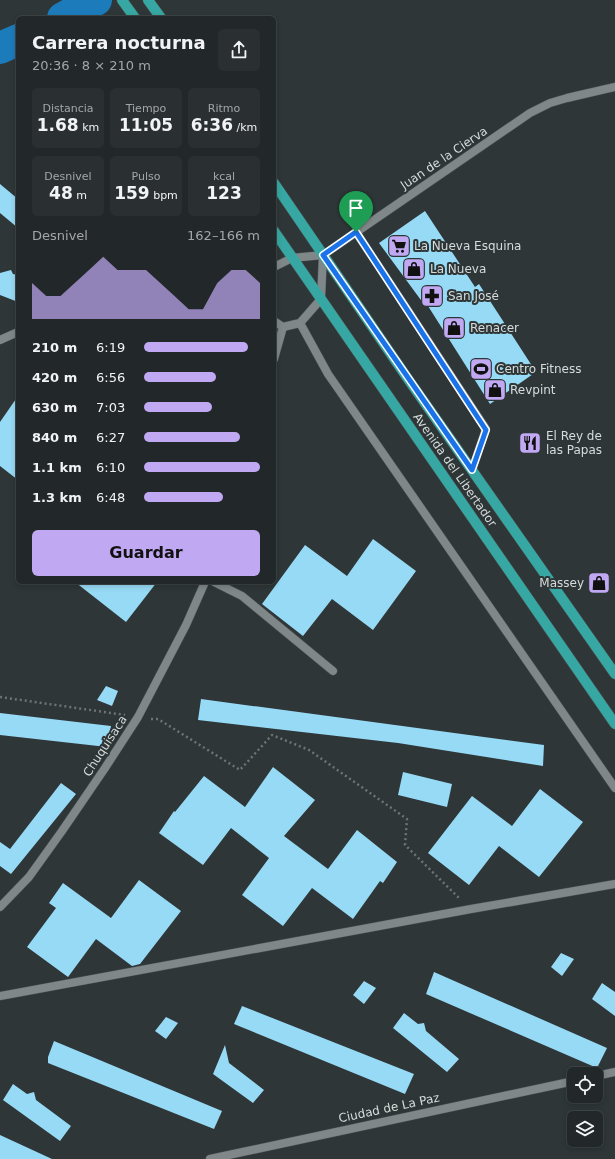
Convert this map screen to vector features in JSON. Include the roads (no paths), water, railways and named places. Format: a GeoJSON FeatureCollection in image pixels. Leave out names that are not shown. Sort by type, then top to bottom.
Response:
{"type":"FeatureCollection","features":[{"type":"Feature","properties":{"kind":"main road"},"geometry":{"type":"LineString","coordinates":[[122,0],[134,16]]}},
{"type":"Feature","properties":{"kind":"main road"},"geometry":{"type":"LineString","coordinates":[[150,2],[160,16]]}},
{"type":"Feature","properties":{"kind":"main road","name":"Avenida del Libertador"},"geometry":{"type":"LineString","coordinates":[[276,186],[615,674]]}},
{"type":"Feature","properties":{"kind":"main road","name":"Avenida del Libertador"},"geometry":{"type":"LineString","coordinates":[[276,235],[615,724]]}},
{"type":"Feature","properties":{"kind":"street","name":"Juan de la Cierva"},"geometry":{"type":"LineString","coordinates":[[292,258],[323,255],[530,113],[567,98],[615,87]]}},
{"type":"Feature","properties":{"kind":"street"},"geometry":{"type":"LineString","coordinates":[[356,232],[486,430],[472,470]]}},
{"type":"Feature","properties":{"kind":"street"},"geometry":{"type":"LineString","coordinates":[[276,322],[283,327],[300,323],[321,299],[323,255]]}},
{"type":"Feature","properties":{"kind":"street"},"geometry":{"type":"LineString","coordinates":[[276,266],[292,258]]}},
{"type":"Feature","properties":{"kind":"street"},"geometry":{"type":"LineString","coordinates":[[300,323],[328,374],[615,788]]}},
{"type":"Feature","properties":{"kind":"street"},"geometry":{"type":"LineString","coordinates":[[276,352],[283,327]]}},
{"type":"Feature","properties":{"kind":"street"},"geometry":{"type":"LineString","coordinates":[[0,340],[16,333]]}},
{"type":"Feature","properties":{"kind":"street","name":"Chuquisaca"},"geometry":{"type":"LineString","coordinates":[[0,907],[29,877],[105,768],[138,717],[186,625],[204,584]]}},
{"type":"Feature","properties":{"kind":"street"},"geometry":{"type":"LineString","coordinates":[[218,584],[242,596],[333,671]]}},
{"type":"Feature","properties":{"kind":"street"},"geometry":{"type":"LineString","coordinates":[[0,996],[470,909],[615,884]]}},
{"type":"Feature","properties":{"kind":"street"},"geometry":{"type":"LineString","coordinates":[[603,1075],[615,1072]]}},
{"type":"Feature","properties":{"kind":"street","name":"Ciudad de La Paz"},"geometry":{"type":"LineString","coordinates":[[210,1159],[567,1082]]}},
{"type":"Feature","properties":{"kind":"waterway"},"geometry":{"type":"LineString","coordinates":[[67,16],[96,0]]}},
{"type":"Feature","properties":{"kind":"waterway"},"geometry":{"type":"LineString","coordinates":[[0,48],[16,41]]}},
{"type":"Feature","properties":{"kind":"place","name":"La Nueva Esquina"},"geometry":{"type":"Point","coordinates":[399,246]}},
{"type":"Feature","properties":{"kind":"place","name":"La Nueva"},"geometry":{"type":"Point","coordinates":[414,269]}},
{"type":"Feature","properties":{"kind":"place","name":"San José"},"geometry":{"type":"Point","coordinates":[432,296]}},
{"type":"Feature","properties":{"kind":"place","name":"Renacer"},"geometry":{"type":"Point","coordinates":[454,328]}},
{"type":"Feature","properties":{"kind":"place","name":"Centro Fitness"},"geometry":{"type":"Point","coordinates":[481,369]}},
{"type":"Feature","properties":{"kind":"place","name":"Revpint"},"geometry":{"type":"Point","coordinates":[495,390]}},
{"type":"Feature","properties":{"kind":"place","name":"El Rey de las Papas"},"geometry":{"type":"Point","coordinates":[530,443]}},
{"type":"Feature","properties":{"kind":"place","name":"Massey"},"geometry":{"type":"Point","coordinates":[599,583]}}]}
